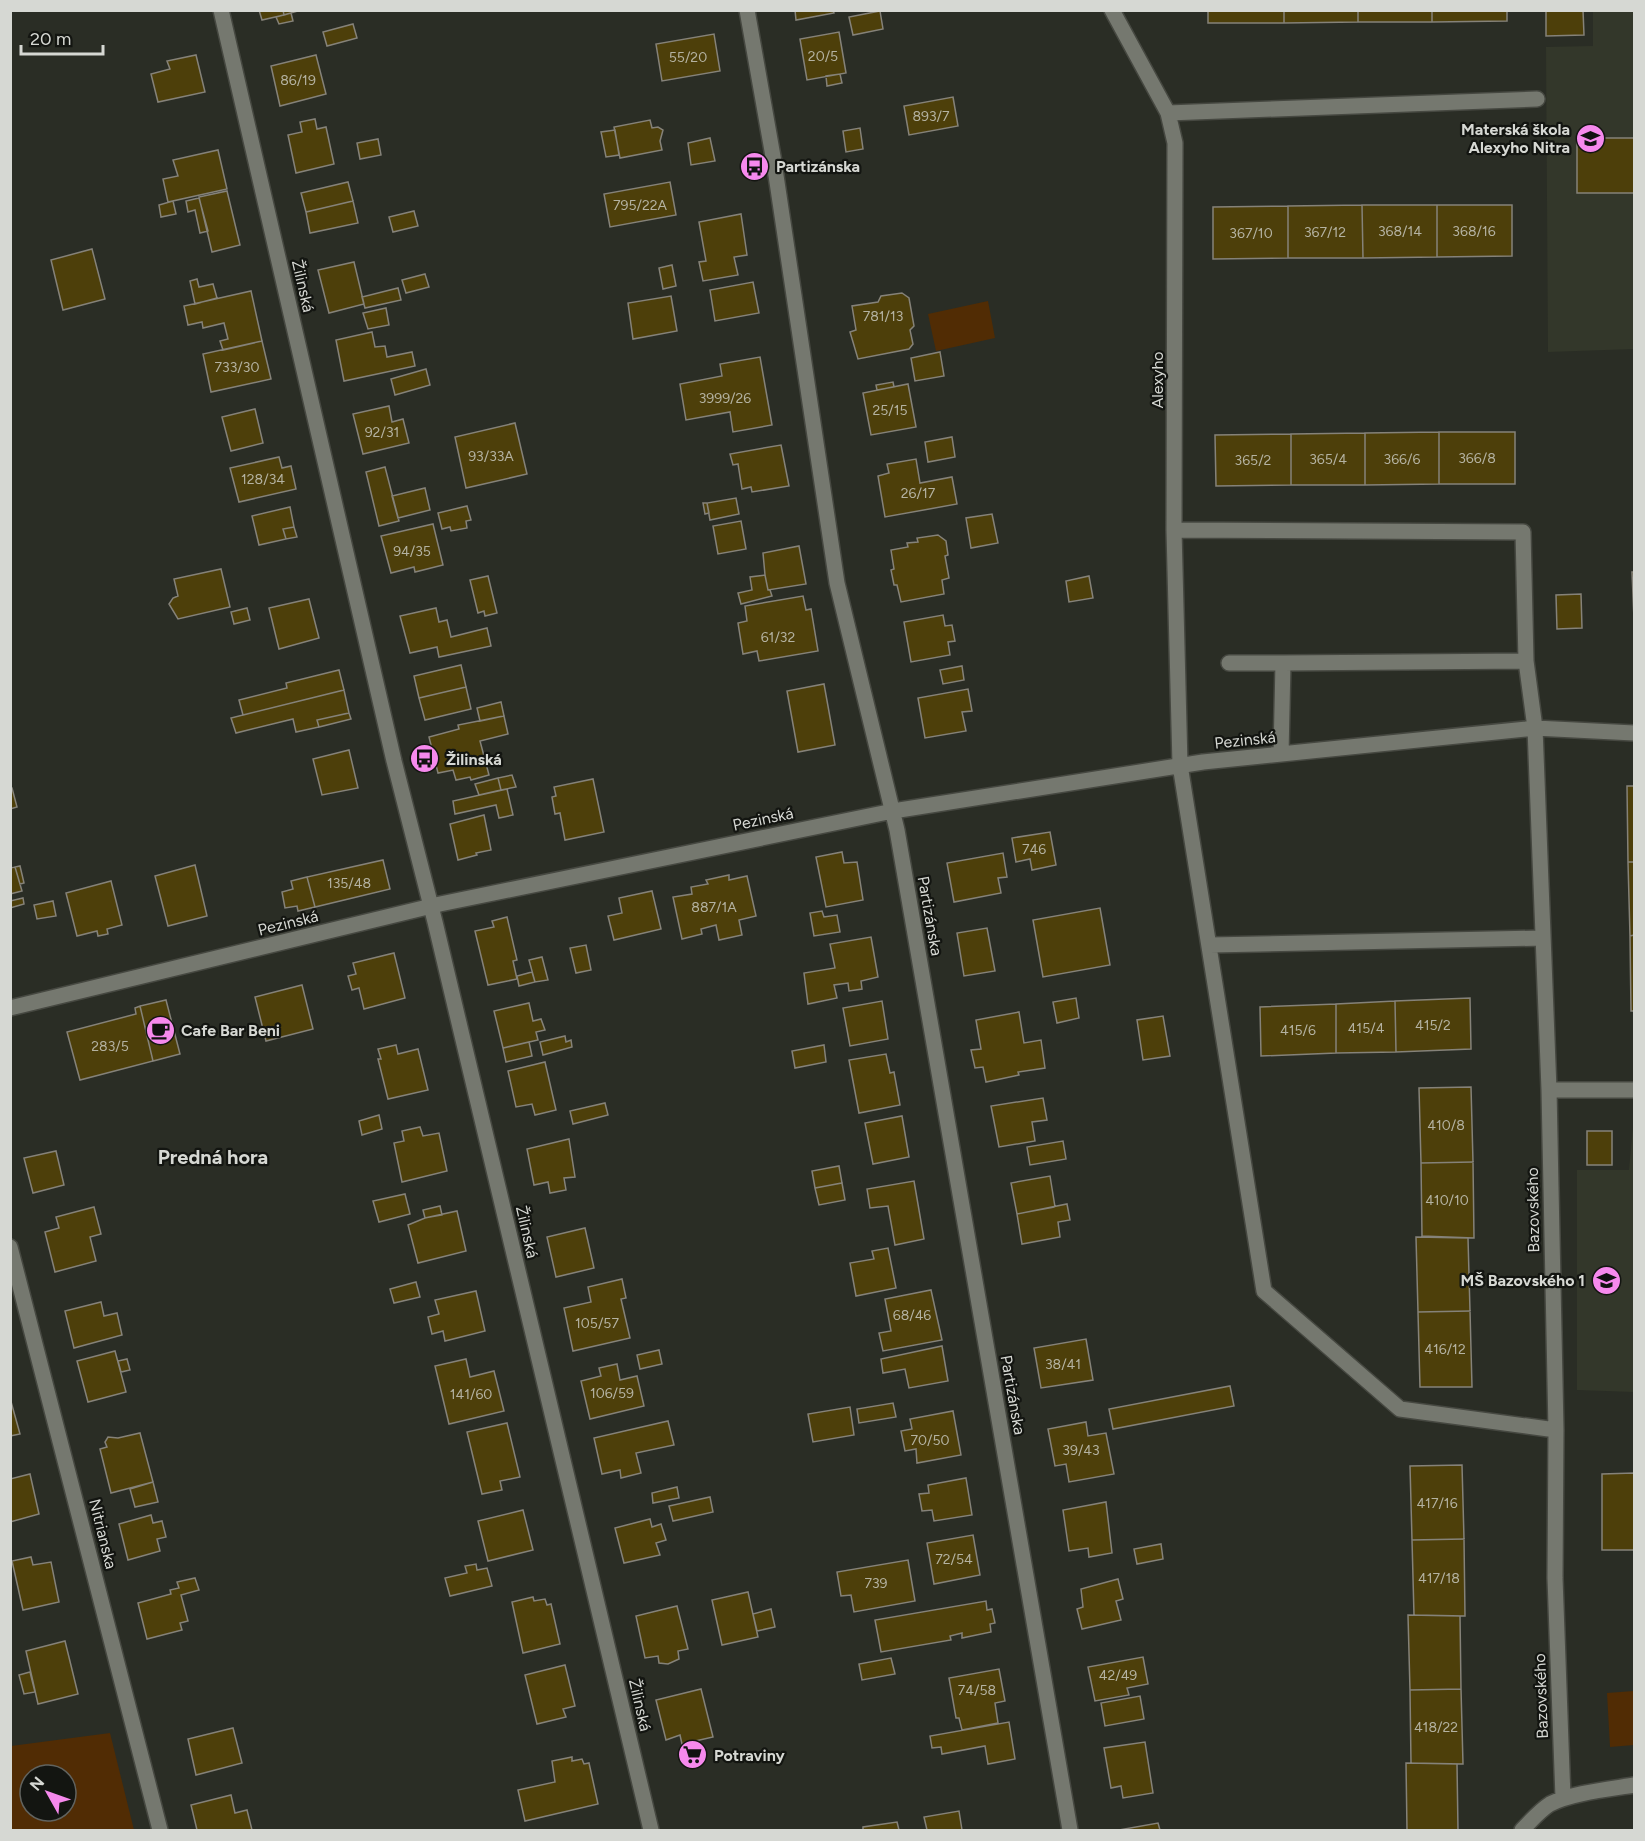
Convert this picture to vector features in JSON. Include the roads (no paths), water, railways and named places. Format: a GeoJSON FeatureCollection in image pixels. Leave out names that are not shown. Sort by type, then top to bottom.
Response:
{"type":"FeatureCollection","features":[{"type":"Feature","properties":{"kind":"street","name":"Žilinská"},"geometry":{"type":"LineString","coordinates":[[221,10],[394,761],[431,907],[651,1830]]}},
{"type":"Feature","properties":{"kind":"street","name":"Partizánska"},"geometry":{"type":"LineString","coordinates":[[747,10],[774,162],[837,583],[893,811],[1071,1830]]}},
{"type":"Feature","properties":{"kind":"street","name":"Alexyho"},"geometry":{"type":"LineString","coordinates":[[1112,10],[1168,113],[1175,144],[1174,530],[1180,765],[1264,1291],[1400,1409],[1556,1430]]}},
{"type":"Feature","properties":{"kind":"street"},"geometry":{"type":"LineString","coordinates":[[1168,113],[1537,99]]}},
{"type":"Feature","properties":{"kind":"street","name":"Bazovského"},"geometry":{"type":"LineString","coordinates":[[1174,530],[1524,532],[1526,661],[1535,728],[1549,1090],[1556,1430],[1555,1578],[1563,1798]]}},
{"type":"Feature","properties":{"kind":"street"},"geometry":{"type":"LineString","coordinates":[[1229,663],[1526,661]]}},
{"type":"Feature","properties":{"kind":"street"},"geometry":{"type":"LineString","coordinates":[[1281,754],[1283,663]]}},
{"type":"Feature","properties":{"kind":"street","name":"Pezinská"},"geometry":{"type":"LineString","coordinates":[[10,1008],[431,907],[893,811],[1180,765],[1281,754],[1535,728],[1635,733]]}},
{"type":"Feature","properties":{"kind":"street"},"geometry":{"type":"LineString","coordinates":[[1210,945],[1542,938]]}},
{"type":"Feature","properties":{"kind":"street"},"geometry":{"type":"LineString","coordinates":[[1549,1090],[1635,1090]]}},
{"type":"Feature","properties":{"kind":"street","name":"Nitrianska"},"geometry":{"type":"LineString","coordinates":[[10,1247],[160,1830]]}},
{"type":"Feature","properties":{"kind":"street"},"geometry":{"type":"LineString","coordinates":[[1522,1830],[1535,1815],[1563,1798],[1635,1785]]}},
{"type":"Feature","properties":{"kind":"place","name":"Materská škola Alexyho Nitra"},"geometry":{"type":"Point","coordinates":[1591,138]}},
{"type":"Feature","properties":{"kind":"place","name":"Partizánska"},"geometry":{"type":"Point","coordinates":[755,166]}},
{"type":"Feature","properties":{"kind":"place","name":"Žilinská"},"geometry":{"type":"Point","coordinates":[425,759]}},
{"type":"Feature","properties":{"kind":"place","name":"Cafe Bar Beni"},"geometry":{"type":"Point","coordinates":[160,1030]}},
{"type":"Feature","properties":{"kind":"place","name":"MŠ Bazovského 1"},"geometry":{"type":"Point","coordinates":[1606,1280]}},
{"type":"Feature","properties":{"kind":"place","name":"Potraviny"},"geometry":{"type":"Point","coordinates":[693,1755]}},
{"type":"Feature","properties":{"kind":"district","name":"Predná hora"},"geometry":{"type":"Point","coordinates":[213,1157]}}]}
